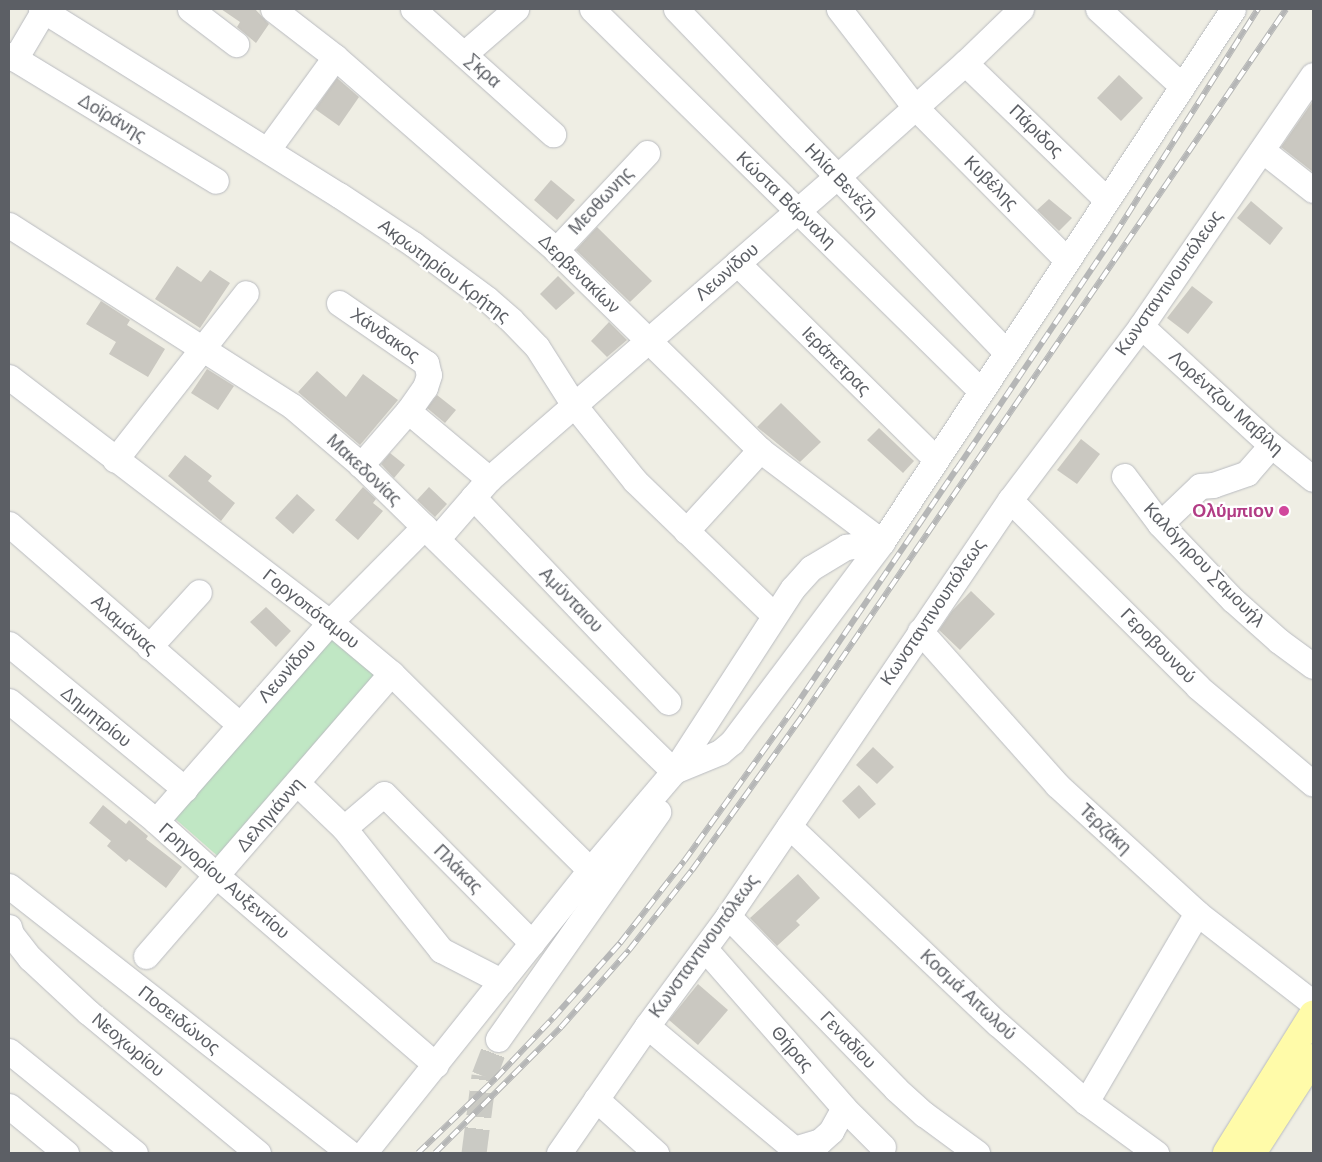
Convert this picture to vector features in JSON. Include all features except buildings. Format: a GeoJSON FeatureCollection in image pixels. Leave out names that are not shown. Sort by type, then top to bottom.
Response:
{"type":"FeatureCollection","features":[{"type":"Feature","properties":{"kind":"main road"},"geometry":{"type":"LineString","coordinates":[[1227,1153],[1313,1015]]}},
{"type":"Feature","properties":{"kind":"main road"},"geometry":{"type":"LineString","coordinates":[[1252,1153],[1313,1058]]}},
{"type":"Feature","properties":{"kind":"street"},"geometry":{"type":"LineString","coordinates":[[190,9],[236,44]]}},
{"type":"Feature","properties":{"kind":"street","name":"Δερβενακίων"},"geometry":{"type":"LineString","coordinates":[[273,9],[335,58],[556,250],[760,450],[882,542]]}},
{"type":"Feature","properties":{"kind":"street","name":"Σκρα"},"geometry":{"type":"LineString","coordinates":[[413,9],[553,134]]}},
{"type":"Feature","properties":{"kind":"street"},"geometry":{"type":"LineString","coordinates":[[464,54],[516,9]]}},
{"type":"Feature","properties":{"kind":"street","name":"Κώστα Βάρναλη"},"geometry":{"type":"LineString","coordinates":[[592,9],[981,391]]}},
{"type":"Feature","properties":{"kind":"street","name":"Ηλία Βενέζη"},"geometry":{"type":"LineString","coordinates":[[676,9],[1006,352]]}},
{"type":"Feature","properties":{"kind":"street","name":"Κυβέλης"},"geometry":{"type":"LineString","coordinates":[[840,9],[914,106],[1067,260]]}},
{"type":"Feature","properties":{"kind":"street","name":"Λεωνίδου"},"geometry":{"type":"LineString","coordinates":[[156,821],[330,622],[473,497],[489,479],[797,210],[837,178],[914,106],[965,63],[1021,9]]}},
{"type":"Feature","properties":{"kind":"street"},"geometry":{"type":"LineString","coordinates":[[1098,9],[1182,86]]}},
{"type":"Feature","properties":{"kind":"street"},"geometry":{"type":"LineString","coordinates":[[498,1039],[659,810],[674,771],[720,752],[732,742],[772,686],[882,542],[1233,9]]}},
{"type":"Feature","properties":{"kind":"street"},"geometry":{"type":"LineString","coordinates":[[12,57],[43,10]]}},
{"type":"Feature","properties":{"kind":"street","name":"Ακρωτηρίου Κρήτης"},"geometry":{"type":"LineString","coordinates":[[43,10],[268,149],[413,244],[486,299],[511,320],[537,347],[574,405],[636,481],[774,615]]}},
{"type":"Feature","properties":{"kind":"street","name":"Δοϊράνης"},"geometry":{"type":"LineString","coordinates":[[12,57],[216,181]]}},
{"type":"Feature","properties":{"kind":"street"},"geometry":{"type":"LineString","coordinates":[[268,149],[335,58]]}},
{"type":"Feature","properties":{"kind":"street","name":"Πάριδος"},"geometry":{"type":"LineString","coordinates":[[965,63],[1107,200]]}},
{"type":"Feature","properties":{"kind":"street","name":"Κωνσταντινουπόλεως"},"geometry":{"type":"LineString","coordinates":[[559,1153],[647,1026],[728,916],[1010,500],[1141,326],[1313,75]]}},
{"type":"Feature","properties":{"kind":"street"},"geometry":{"type":"LineString","coordinates":[[1262,150],[1313,190]]}},
{"type":"Feature","properties":{"kind":"street","name":"Μεοθωνης"},"geometry":{"type":"LineString","coordinates":[[556,250],[647,153]]}},
{"type":"Feature","properties":{"kind":"street","name":"Μακεδονίας"},"geometry":{"type":"LineString","coordinates":[[9,225],[292,406],[361,465],[674,771]]}},
{"type":"Feature","properties":{"kind":"street","name":"Ιεράπετρας"},"geometry":{"type":"LineString","coordinates":[[737,264],[936,459]]}},
{"type":"Feature","properties":{"kind":"street"},"geometry":{"type":"LineString","coordinates":[[115,460],[246,292]]}},
{"type":"Feature","properties":{"kind":"street","name":"Χάνδακος"},"geometry":{"type":"LineString","coordinates":[[339,303],[426,363],[430,375],[425,387],[408,411],[361,465]]}},
{"type":"Feature","properties":{"kind":"street","name":"Λορέντζου Μαβίλη"},"geometry":{"type":"LineString","coordinates":[[1141,326],[1271,445],[1310,469]]}},
{"type":"Feature","properties":{"kind":"street","name":"Γοργοπόταμου"},"geometry":{"type":"LineString","coordinates":[[9,377],[115,460],[330,622],[391,673],[590,870]]}},
{"type":"Feature","properties":{"kind":"street"},"geometry":{"type":"LineString","coordinates":[[408,411],[489,479]]}},
{"type":"Feature","properties":{"kind":"street"},"geometry":{"type":"LineString","coordinates":[[1160,524],[1200,486],[1213,485],[1247,473],[1271,445]]}},
{"type":"Feature","properties":{"kind":"street"},"geometry":{"type":"LineString","coordinates":[[686,531],[760,450]]}},
{"type":"Feature","properties":{"kind":"street","name":"Καλόγηρου Σαμουήλ"},"geometry":{"type":"LineString","coordinates":[[1124,476],[1160,524],[1256,622],[1313,666]]}},
{"type":"Feature","properties":{"kind":"street","name":"Αμύνταιου"},"geometry":{"type":"LineString","coordinates":[[473,497],[668,702]]}},
{"type":"Feature","properties":{"kind":"street","name":"Γεροβουνού"},"geometry":{"type":"LineString","coordinates":[[1010,500],[1198,687],[1313,784]]}},
{"type":"Feature","properties":{"kind":"street","name":"Αλαμάνας"},"geometry":{"type":"LineString","coordinates":[[9,524],[240,725]]}},
{"type":"Feature","properties":{"kind":"street"},"geometry":{"type":"LineString","coordinates":[[364,1153],[590,870],[674,771],[793,588],[811,568],[828,556],[846,547],[882,542]]}},
{"type":"Feature","properties":{"kind":"street"},"geometry":{"type":"LineString","coordinates":[[150,647],[199,592]]}},
{"type":"Feature","properties":{"kind":"street","name":"Τερζάκη"},"geometry":{"type":"LineString","coordinates":[[920,631],[1057,785],[1197,912],[1313,1003]]}},
{"type":"Feature","properties":{"kind":"street","name":"Δημητρίου"},"geometry":{"type":"LineString","coordinates":[[9,644],[184,789]]}},
{"type":"Feature","properties":{"kind":"street"},"geometry":{"type":"LineString","coordinates":[[743,663],[772,686]]}},
{"type":"Feature","properties":{"kind":"street","name":"Δεληγιάννη"},"geometry":{"type":"LineString","coordinates":[[146,956],[391,673]]}},
{"type":"Feature","properties":{"kind":"street","name":"Γρηγορίου Αυξεντίου"},"geometry":{"type":"LineString","coordinates":[[9,701],[156,821],[436,1065]]}},
{"type":"Feature","properties":{"kind":"street"},"geometry":{"type":"LineString","coordinates":[[297,783],[344,828],[441,950],[501,981]]}},
{"type":"Feature","properties":{"kind":"street","name":"Πλάκας"},"geometry":{"type":"LineString","coordinates":[[344,828],[384,794],[532,943]]}},
{"type":"Feature","properties":{"kind":"street","name":"Κοσμά Αιτωλού"},"geometry":{"type":"LineString","coordinates":[[789,826],[998,1024],[1086,1102],[1156,1153]]}},
{"type":"Feature","properties":{"kind":"street","name":"Ποσειδώνος"},"geometry":{"type":"LineString","coordinates":[[9,886],[350,1153]]}},
{"type":"Feature","properties":{"kind":"street"},"geometry":{"type":"LineString","coordinates":[[1086,1102],[1197,912]]}},
{"type":"Feature","properties":{"kind":"street","name":"Γεναδίου"},"geometry":{"type":"LineString","coordinates":[[728,916],[896,1089],[924,1114],[978,1153]]}},
{"type":"Feature","properties":{"kind":"street","name":"Νεοχωρίου"},"geometry":{"type":"LineString","coordinates":[[9,926],[11,934],[30,958],[88,1012],[258,1153]]}},
{"type":"Feature","properties":{"kind":"street","name":"Θήρας"},"geometry":{"type":"LineString","coordinates":[[705,949],[844,1108],[883,1147]]}},
{"type":"Feature","properties":{"kind":"street"},"geometry":{"type":"LineString","coordinates":[[647,1026],[794,1149],[820,1141],[831,1131],[844,1108]]}},
{"type":"Feature","properties":{"kind":"street"},"geometry":{"type":"LineString","coordinates":[[12,1061],[135,1153]]}},
{"type":"Feature","properties":{"kind":"street"},"geometry":{"type":"LineString","coordinates":[[596,1099],[656,1153]]}},
{"type":"Feature","properties":{"kind":"street"},"geometry":{"type":"LineString","coordinates":[[9,1106],[66,1153]]}},
{"type":"Feature","properties":{"kind":"green space"},"geometry":{"type":"Polygon","coordinates":[[[331,632],[380,674],[221,859],[172,816],[331,632]]]}},
{"type":"Feature","properties":{"kind":"tunnel"},"geometry":{"type":"LineString","coordinates":[[474,1153],[484,1076],[498,1039]]}},
{"type":"Feature","properties":{"kind":"railway"},"geometry":{"type":"LineString","coordinates":[[418,1153],[496,1078],[553,1018],[620,943],[684,861],[794,708],[1115,234],[1258,9]]}},
{"type":"Feature","properties":{"kind":"railway"},"geometry":{"type":"LineString","coordinates":[[435,1153],[561,1027],[629,950],[692,870],[803,715],[1286,9]]}},
{"type":"Feature","properties":{"kind":"place","name":"Ολύμπιον"},"geometry":{"type":"Point","coordinates":[1284,511]}}]}
